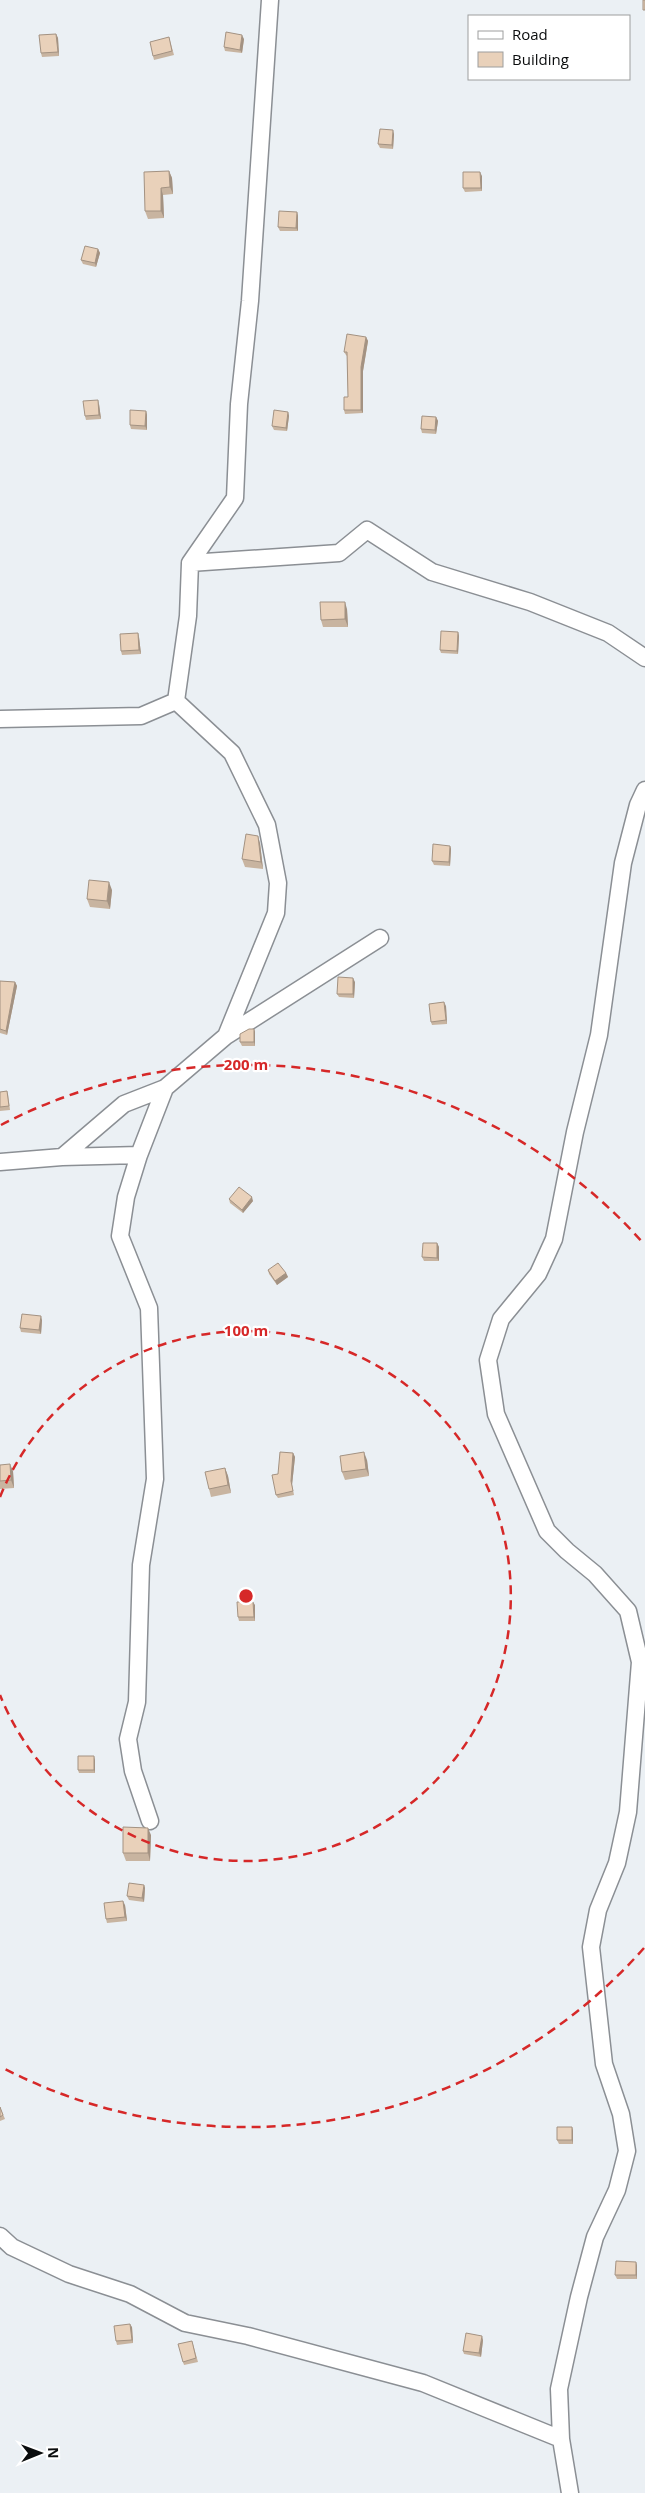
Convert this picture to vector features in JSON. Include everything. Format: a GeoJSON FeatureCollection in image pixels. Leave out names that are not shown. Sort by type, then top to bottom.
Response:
{"type":"FeatureCollection","features":[{"type":"Feature","properties":{"kind":"street"},"geometry":{"type":"LineString","coordinates":[[176,701],[188,616],[190,563],[235,498],[239,404],[250,301],[270,0]]}},
{"type":"Feature","properties":{"kind":"street"},"geometry":{"type":"LineString","coordinates":[[190,563],[339,553],[367,530],[432,572],[530,602],[608,633],[645,658]]}},
{"type":"Feature","properties":{"kind":"street"},"geometry":{"type":"LineString","coordinates":[[0,718],[141,716],[176,701]]}},
{"type":"Feature","properties":{"kind":"street"},"geometry":{"type":"LineString","coordinates":[[176,701],[232,753],[267,825],[278,882],[276,913],[226,1036]]}},
{"type":"Feature","properties":{"kind":"street"},"geometry":{"type":"LineString","coordinates":[[570,2493],[561,2439],[559,2389],[579,2297],[595,2237],[617,2190],[627,2151],[621,2114],[604,2064],[590,1948],[598,1910],[617,1863],[628,1812],[640,1662],[628,1611],[596,1574],[567,1551],[548,1531],[496,1414],[488,1360],[501,1319],[538,1274],[554,1239],[575,1132],[599,1035],[623,863],[638,805],[645,790]]}},
{"type":"Feature","properties":{"kind":"street"},"geometry":{"type":"LineString","coordinates":[[62,1157],[124,1104],[164,1088],[226,1036],[380,938]]}},
{"type":"Feature","properties":{"kind":"street"},"geometry":{"type":"LineString","coordinates":[[150,1821],[133,1771],[128,1739],[137,1702],[141,1565],[155,1479],[149,1308],[120,1236],[126,1197],[139,1155],[164,1088]]}},
{"type":"Feature","properties":{"kind":"street"},"geometry":{"type":"LineString","coordinates":[[0,1162],[62,1157],[139,1155]]}},
{"type":"Feature","properties":{"kind":"street"},"geometry":{"type":"LineString","coordinates":[[0,2236],[12,2247],[69,2274],[130,2294],[185,2323],[248,2336],[423,2383],[561,2439]]}},
{"type":"Feature","properties":{"kind":"building"},"geometry":{"type":"Polygon","coordinates":[[[643,0],[645,0],[645,10],[643,10],[643,0]]]}},
{"type":"Feature","properties":{"kind":"building"},"geometry":{"type":"Polygon","coordinates":[[[226,32],[242,35],[240,50],[224,47],[226,32]]]}},
{"type":"Feature","properties":{"kind":"building"},"geometry":{"type":"Polygon","coordinates":[[[56,34],[58,52],[41,53],[39,35],[56,34]]]}},
{"type":"Feature","properties":{"kind":"building"},"geometry":{"type":"Polygon","coordinates":[[[169,37],[172,51],[153,56],[150,42],[169,37]]]}},
{"type":"Feature","properties":{"kind":"building"},"geometry":{"type":"Polygon","coordinates":[[[380,129],[393,130],[392,145],[378,144],[380,129]]]}},
{"type":"Feature","properties":{"kind":"building"},"geometry":{"type":"Polygon","coordinates":[[[169,171],[170,187],[161,188],[161,211],[145,211],[144,172],[169,171]]]}},
{"type":"Feature","properties":{"kind":"building"},"geometry":{"type":"Polygon","coordinates":[[[463,172],[480,172],[481,188],[463,188],[463,172]]]}},
{"type":"Feature","properties":{"kind":"building"},"geometry":{"type":"Polygon","coordinates":[[[279,211],[297,212],[296,228],[278,227],[279,211]]]}},
{"type":"Feature","properties":{"kind":"building"},"geometry":{"type":"Polygon","coordinates":[[[85,246],[98,249],[95,263],[81,260],[85,246]]]}},
{"type":"Feature","properties":{"kind":"building"},"geometry":{"type":"Polygon","coordinates":[[[347,334],[366,337],[361,367],[361,410],[344,410],[344,397],[348,397],[347,352],[344,352],[347,334]]]}},
{"type":"Feature","properties":{"kind":"building"},"geometry":{"type":"Polygon","coordinates":[[[98,400],[99,415],[85,416],[83,401],[98,400]]]}},
{"type":"Feature","properties":{"kind":"building"},"geometry":{"type":"Polygon","coordinates":[[[130,410],[146,411],[145,426],[130,425],[130,410]]]}},
{"type":"Feature","properties":{"kind":"building"},"geometry":{"type":"Polygon","coordinates":[[[274,410],[288,412],[286,428],[272,426],[274,410]]]}},
{"type":"Feature","properties":{"kind":"building"},"geometry":{"type":"Polygon","coordinates":[[[422,416],[436,417],[435,430],[421,429],[422,416]]]}},
{"type":"Feature","properties":{"kind":"building"},"geometry":{"type":"Polygon","coordinates":[[[320,602],[345,602],[345,619],[321,620],[320,602]]]}},
{"type":"Feature","properties":{"kind":"building"},"geometry":{"type":"Polygon","coordinates":[[[441,631],[458,632],[457,651],[440,650],[441,631]]]}},
{"type":"Feature","properties":{"kind":"building"},"geometry":{"type":"Polygon","coordinates":[[[138,633],[139,650],[121,651],[120,634],[138,633]]]}},
{"type":"Feature","properties":{"kind":"building"},"geometry":{"type":"Polygon","coordinates":[[[246,834],[258,836],[261,862],[242,859],[246,834]]]}},
{"type":"Feature","properties":{"kind":"building"},"geometry":{"type":"Polygon","coordinates":[[[433,844],[450,846],[449,862],[432,861],[433,844]]]}},
{"type":"Feature","properties":{"kind":"building"},"geometry":{"type":"Polygon","coordinates":[[[89,880],[109,882],[107,901],[87,899],[89,880]]]}},
{"type":"Feature","properties":{"kind":"building"},"geometry":{"type":"Polygon","coordinates":[[[338,977],[353,978],[353,994],[337,994],[338,977]]]}},
{"type":"Feature","properties":{"kind":"building"},"geometry":{"type":"Polygon","coordinates":[[[0,981],[15,982],[6,1031],[0,1029],[0,981]]]}},
{"type":"Feature","properties":{"kind":"building"},"geometry":{"type":"Polygon","coordinates":[[[444,1002],[446,1020],[431,1022],[429,1004],[444,1002]]]}},
{"type":"Feature","properties":{"kind":"building"},"geometry":{"type":"Polygon","coordinates":[[[249,1029],[254,1029],[254,1042],[240,1042],[240,1034],[249,1029]]]}},
{"type":"Feature","properties":{"kind":"building"},"geometry":{"type":"Polygon","coordinates":[[[7,1091],[9,1106],[0,1107],[0,1092],[7,1091]]]}},
{"type":"Feature","properties":{"kind":"building"},"geometry":{"type":"Polygon","coordinates":[[[239,1187],[252,1197],[242,1210],[229,1199],[239,1187]]]}},
{"type":"Feature","properties":{"kind":"building"},"geometry":{"type":"Polygon","coordinates":[[[423,1243],[437,1243],[437,1258],[422,1257],[423,1243]]]}},
{"type":"Feature","properties":{"kind":"building"},"geometry":{"type":"Polygon","coordinates":[[[278,1263],[286,1273],[275,1281],[268,1270],[278,1263]]]}},
{"type":"Feature","properties":{"kind":"building"},"geometry":{"type":"Polygon","coordinates":[[[22,1314],[41,1316],[39,1330],[20,1328],[22,1314]]]}},
{"type":"Feature","properties":{"kind":"building"},"geometry":{"type":"Polygon","coordinates":[[[280,1452],[293,1453],[291,1481],[293,1491],[276,1495],[272,1475],[278,1474],[280,1452]]]}},
{"type":"Feature","properties":{"kind":"building"},"geometry":{"type":"Polygon","coordinates":[[[364,1452],[366,1469],[342,1472],[340,1456],[364,1452]]]}},
{"type":"Feature","properties":{"kind":"building"},"geometry":{"type":"Polygon","coordinates":[[[10,1464],[11,1480],[0,1481],[0,1465],[10,1464]]]}},
{"type":"Feature","properties":{"kind":"building"},"geometry":{"type":"Polygon","coordinates":[[[225,1468],[228,1485],[209,1489],[205,1472],[225,1468]]]}},
{"type":"Feature","properties":{"kind":"building"},"geometry":{"type":"Polygon","coordinates":[[[237,1602],[253,1602],[254,1617],[238,1617],[237,1602]]]}},
{"type":"Feature","properties":{"kind":"building"},"geometry":{"type":"Polygon","coordinates":[[[78,1756],[94,1756],[94,1770],[78,1770],[78,1756]]]}},
{"type":"Feature","properties":{"kind":"building"},"geometry":{"type":"Polygon","coordinates":[[[123,1827],[148,1828],[148,1853],[123,1853],[123,1827]]]}},
{"type":"Feature","properties":{"kind":"building"},"geometry":{"type":"Polygon","coordinates":[[[129,1883],[144,1885],[142,1898],[127,1896],[129,1883]]]}},
{"type":"Feature","properties":{"kind":"building"},"geometry":{"type":"Polygon","coordinates":[[[123,1901],[125,1917],[106,1919],[104,1903],[123,1901]]]}},
{"type":"Feature","properties":{"kind":"building"},"geometry":{"type":"Polygon","coordinates":[[[557,2127],[572,2127],[572,2140],[557,2140],[557,2127]]]}},
{"type":"Feature","properties":{"kind":"building"},"geometry":{"type":"Polygon","coordinates":[[[616,2261],[636,2262],[636,2275],[615,2275],[616,2261]]]}},
{"type":"Feature","properties":{"kind":"building"},"geometry":{"type":"Polygon","coordinates":[[[130,2324],[132,2340],[116,2341],[114,2326],[130,2324]]]}},
{"type":"Feature","properties":{"kind":"building"},"geometry":{"type":"Polygon","coordinates":[[[466,2333],[482,2336],[479,2353],[463,2351],[466,2333]]]}},
{"type":"Feature","properties":{"kind":"building"},"geometry":{"type":"Polygon","coordinates":[[[192,2341],[196,2358],[183,2362],[178,2344],[192,2341]]]}}]}
